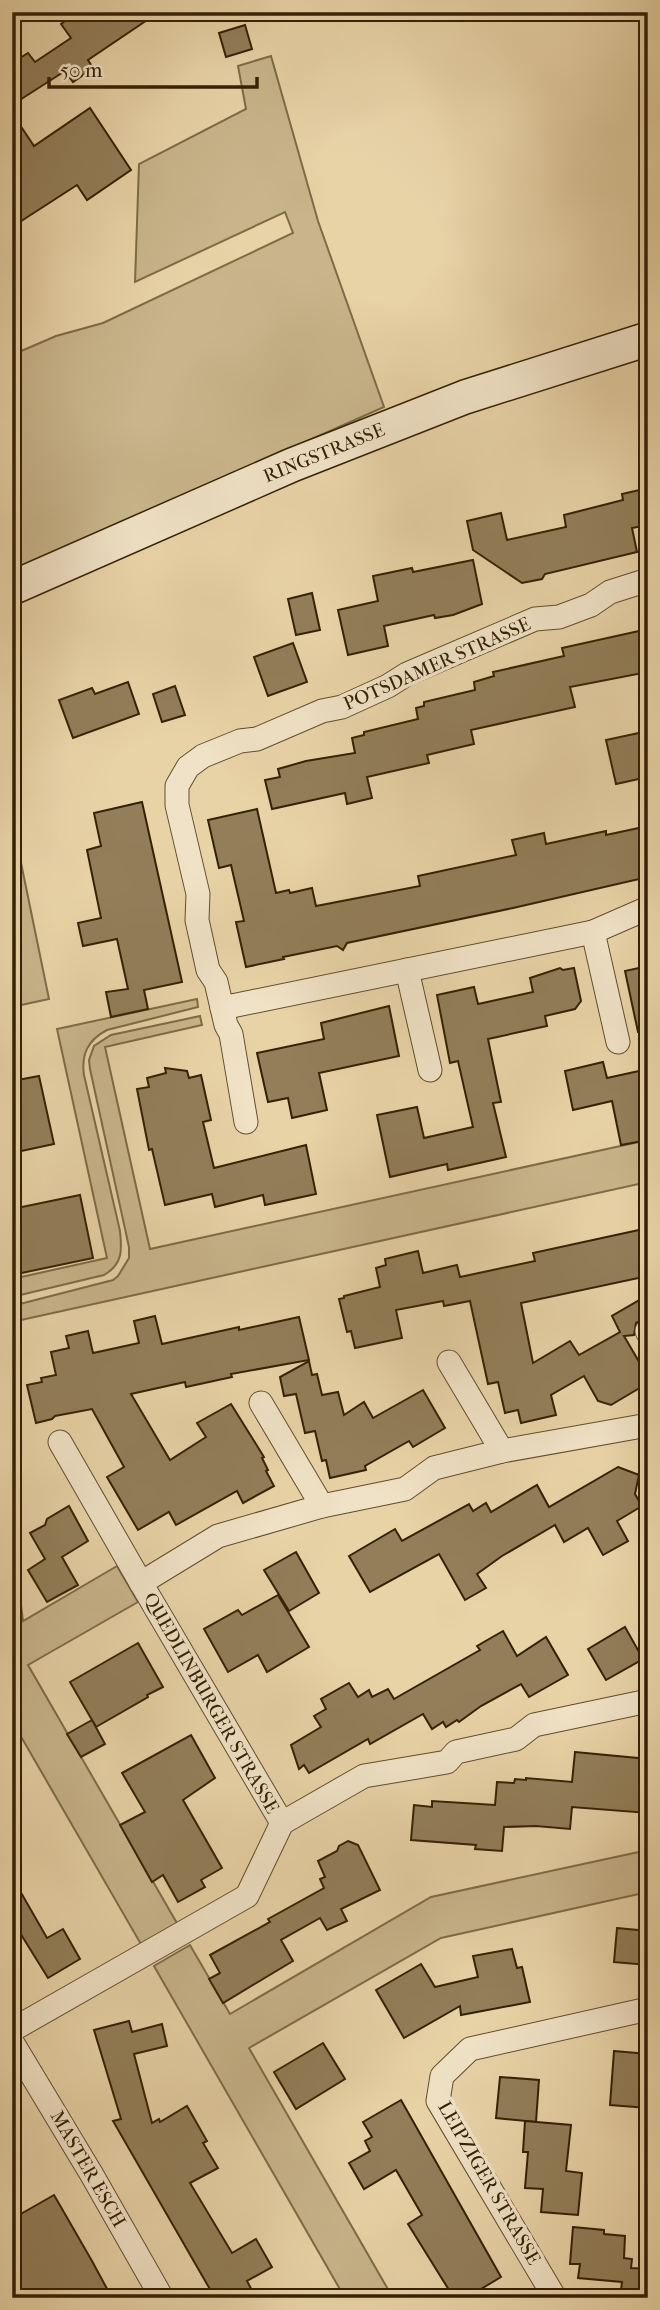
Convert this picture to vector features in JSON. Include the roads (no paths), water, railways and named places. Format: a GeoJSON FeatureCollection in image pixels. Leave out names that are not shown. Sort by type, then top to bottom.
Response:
{"type":"FeatureCollection","features":[{"type":"Feature","properties":{"kind":"main road","name":"RINGSTRASSE"},"geometry":{"type":"LineString","coordinates":[[12,588],[292,465],[465,397],[647,340]]}},
{"type":"Feature","properties":{"kind":"street","name":"POTSDAMER STRASSE"},"geometry":{"type":"LineString","coordinates":[[246,1122],[237,1065],[216,982],[208,970],[197,920],[198,894],[177,805],[177,786],[188,767],[203,756],[240,741],[257,739],[322,711],[342,707],[407,674],[535,620],[559,617],[591,604],[610,592],[648,580]]}},
{"type":"Feature","properties":{"kind":"street"},"geometry":{"type":"LineString","coordinates":[[222,1008],[593,932],[648,908]]}},
{"type":"Feature","properties":{"kind":"street"},"geometry":{"type":"LineString","coordinates":[[593,932],[618,1042]]}},
{"type":"Feature","properties":{"kind":"street"},"geometry":{"type":"LineString","coordinates":[[407,970],[430,1070]]}},
{"type":"Feature","properties":{"kind":"street"},"geometry":{"type":"LineString","coordinates":[[449,1362],[502,1451]]}},
{"type":"Feature","properties":{"kind":"street"},"geometry":{"type":"LineString","coordinates":[[261,1403],[322,1506]]}},
{"type":"Feature","properties":{"kind":"street","name":"QUEDLINBURGER STRASSE"},"geometry":{"type":"LineString","coordinates":[[141,1583],[218,1536],[322,1506],[405,1489],[434,1468],[502,1451],[648,1425]]}},
{"type":"Feature","properties":{"kind":"street","name":"QUEDLINBURGER STRASSE"},"geometry":{"type":"LineString","coordinates":[[60,1442],[282,1823]]}},
{"type":"Feature","properties":{"kind":"street","name":"QUEDLINBURGER STRASSE"},"geometry":{"type":"LineString","coordinates":[[12,2030],[247,1896],[282,1823],[364,1776],[447,1762],[456,1752],[516,1739],[534,1725],[648,1700]]}},
{"type":"Feature","properties":{"kind":"street","name":"LEIPZIGER STRASSE"},"geometry":{"type":"LineString","coordinates":[[555,2298],[438,2101],[442,2076],[470,2049],[648,2009]]}},
{"type":"Feature","properties":{"kind":"street","name":"MASTER ESCH"},"geometry":{"type":"LineString","coordinates":[[12,2042],[162,2298]]}}]}
